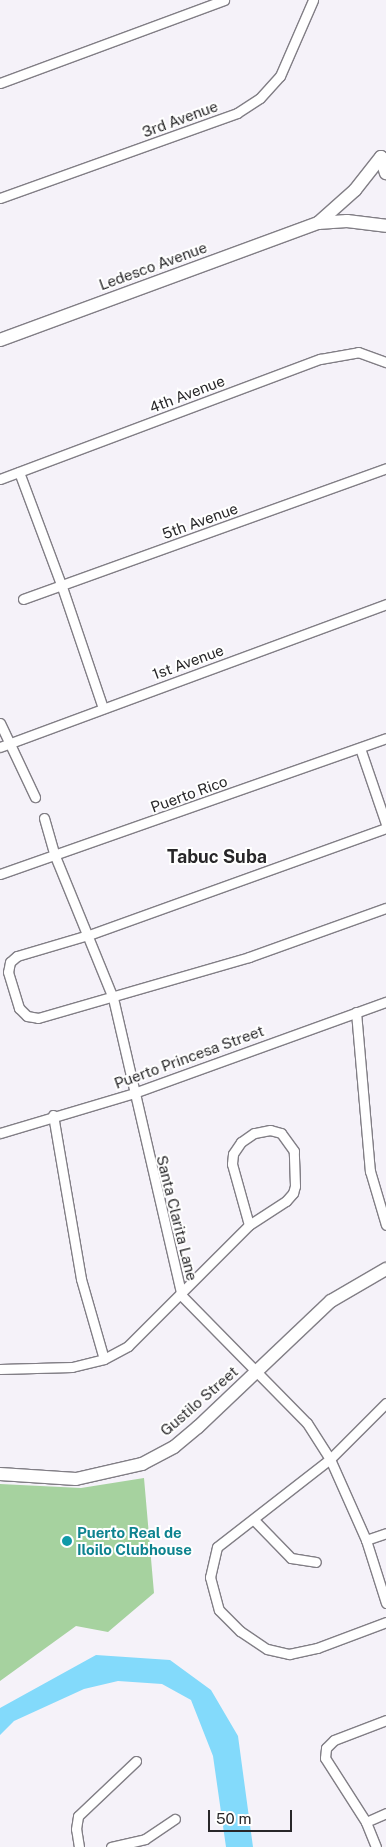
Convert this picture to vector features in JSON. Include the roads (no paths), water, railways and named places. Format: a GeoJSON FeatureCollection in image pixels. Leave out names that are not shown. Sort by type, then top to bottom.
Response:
{"type":"FeatureCollection","features":[{"type":"Feature","properties":{"kind":"street"},"geometry":{"type":"LineString","coordinates":[[0,83],[224,0]]}},
{"type":"Feature","properties":{"kind":"street","name":"3rd Avenue"},"geometry":{"type":"LineString","coordinates":[[0,198],[237,113],[260,98],[280,76],[313,0]]}},
{"type":"Feature","properties":{"kind":"street"},"geometry":{"type":"LineString","coordinates":[[384,153],[386,173]]}},
{"type":"Feature","properties":{"kind":"street"},"geometry":{"type":"LineString","coordinates":[[318,223],[355,190],[384,153]]}},
{"type":"Feature","properties":{"kind":"street"},"geometry":{"type":"LineString","coordinates":[[318,223],[347,221],[386,226]]}},
{"type":"Feature","properties":{"kind":"street","name":"Ledesco Avenue"},"geometry":{"type":"LineString","coordinates":[[0,340],[318,223]]}},
{"type":"Feature","properties":{"kind":"street","name":"4th Avenue"},"geometry":{"type":"LineString","coordinates":[[0,479],[320,359],[358,352],[386,362]]}},
{"type":"Feature","properties":{"kind":"street","name":"5th Avenue"},"geometry":{"type":"LineString","coordinates":[[23,599],[62,587],[386,468]]}},
{"type":"Feature","properties":{"kind":"street"},"geometry":{"type":"LineString","coordinates":[[19,472],[62,587],[103,708]]}},
{"type":"Feature","properties":{"kind":"street","name":"1st Avenue"},"geometry":{"type":"LineString","coordinates":[[4,746],[386,604]]}},
{"type":"Feature","properties":{"kind":"street"},"geometry":{"type":"LineString","coordinates":[[0,723],[4,746],[35,797]]}},
{"type":"Feature","properties":{"kind":"street","name":"Puerto Rico"},"geometry":{"type":"LineString","coordinates":[[0,874],[386,738]]}},
{"type":"Feature","properties":{"kind":"street"},"geometry":{"type":"LineString","coordinates":[[360,748],[386,824]]}},
{"type":"Feature","properties":{"kind":"street","name":"Santa Clarita Lane"},"geometry":{"type":"LineString","coordinates":[[44,818],[55,856],[113,998],[182,1296],[307,1423],[330,1459],[366,1540],[386,1602]]}},
{"type":"Feature","properties":{"kind":"street"},"geometry":{"type":"LineString","coordinates":[[386,828],[88,935],[17,956],[10,962],[8,972],[19,1008],[27,1016],[38,1018],[249,958],[386,908]]}},
{"type":"Feature","properties":{"kind":"street","name":"Puerto Princesa Street"},"geometry":{"type":"LineString","coordinates":[[0,1133],[53,1115],[134,1093],[386,1002]]}},
{"type":"Feature","properties":{"kind":"street"},"geometry":{"type":"LineString","coordinates":[[356,1012],[370,1171],[386,1225]]}},
{"type":"Feature","properties":{"kind":"street"},"geometry":{"type":"LineString","coordinates":[[53,1115],[81,1280],[104,1359]]}},
{"type":"Feature","properties":{"kind":"street"},"geometry":{"type":"LineString","coordinates":[[0,1369],[49,1370],[104,1359],[128,1346],[182,1296],[249,1225],[286,1201],[296,1186],[294,1150],[285,1136],[270,1130],[254,1133],[241,1142],[234,1154],[232,1164],[249,1225]]}},
{"type":"Feature","properties":{"kind":"street","name":"Gustilo Street"},"geometry":{"type":"LineString","coordinates":[[0,1474],[76,1479],[142,1464],[174,1447],[256,1373],[331,1301],[386,1270]]}},
{"type":"Feature","properties":{"kind":"street"},"geometry":{"type":"LineString","coordinates":[[386,1403],[330,1459],[217,1547],[210,1577],[219,1610],[240,1631],[267,1649],[289,1654],[317,1648],[386,1622]]}},
{"type":"Feature","properties":{"kind":"street"},"geometry":{"type":"LineString","coordinates":[[254,1520],[291,1558],[316,1562]]}},
{"type":"Feature","properties":{"kind":"street"},"geometry":{"type":"LineString","coordinates":[[366,1540],[386,1533]]}},
{"type":"Feature","properties":{"kind":"street"},"geometry":{"type":"LineString","coordinates":[[376,1847],[366,1822],[326,1758],[326,1748],[334,1740],[386,1720]]}},
{"type":"Feature","properties":{"kind":"street"},"geometry":{"type":"LineString","coordinates":[[79,1847],[76,1829],[78,1816],[136,1761]]}},
{"type":"Feature","properties":{"kind":"street"},"geometry":{"type":"LineString","coordinates":[[366,1822],[386,1813]]}},
{"type":"Feature","properties":{"kind":"street"},"geometry":{"type":"LineString","coordinates":[[111,1847],[145,1839],[175,1819]]}},
{"type":"Feature","properties":{"kind":"water"},"geometry":{"type":"Polygon","coordinates":[[[96,1655],[170,1660],[211,1690],[238,1736],[253,1847],[226,1847],[213,1756],[191,1700],[162,1684],[118,1681],[84,1689],[14,1721],[0,1735],[0,1708],[96,1655]]]}},
{"type":"Feature","properties":{"kind":"place","name":"Puerto Real de Iloilo Clubhouse"},"geometry":{"type":"Point","coordinates":[67,1541]}},
{"type":"Feature","properties":{"kind":"district","name":"Tabuc Suba"},"geometry":{"type":"Point","coordinates":[217,857]}}]}
